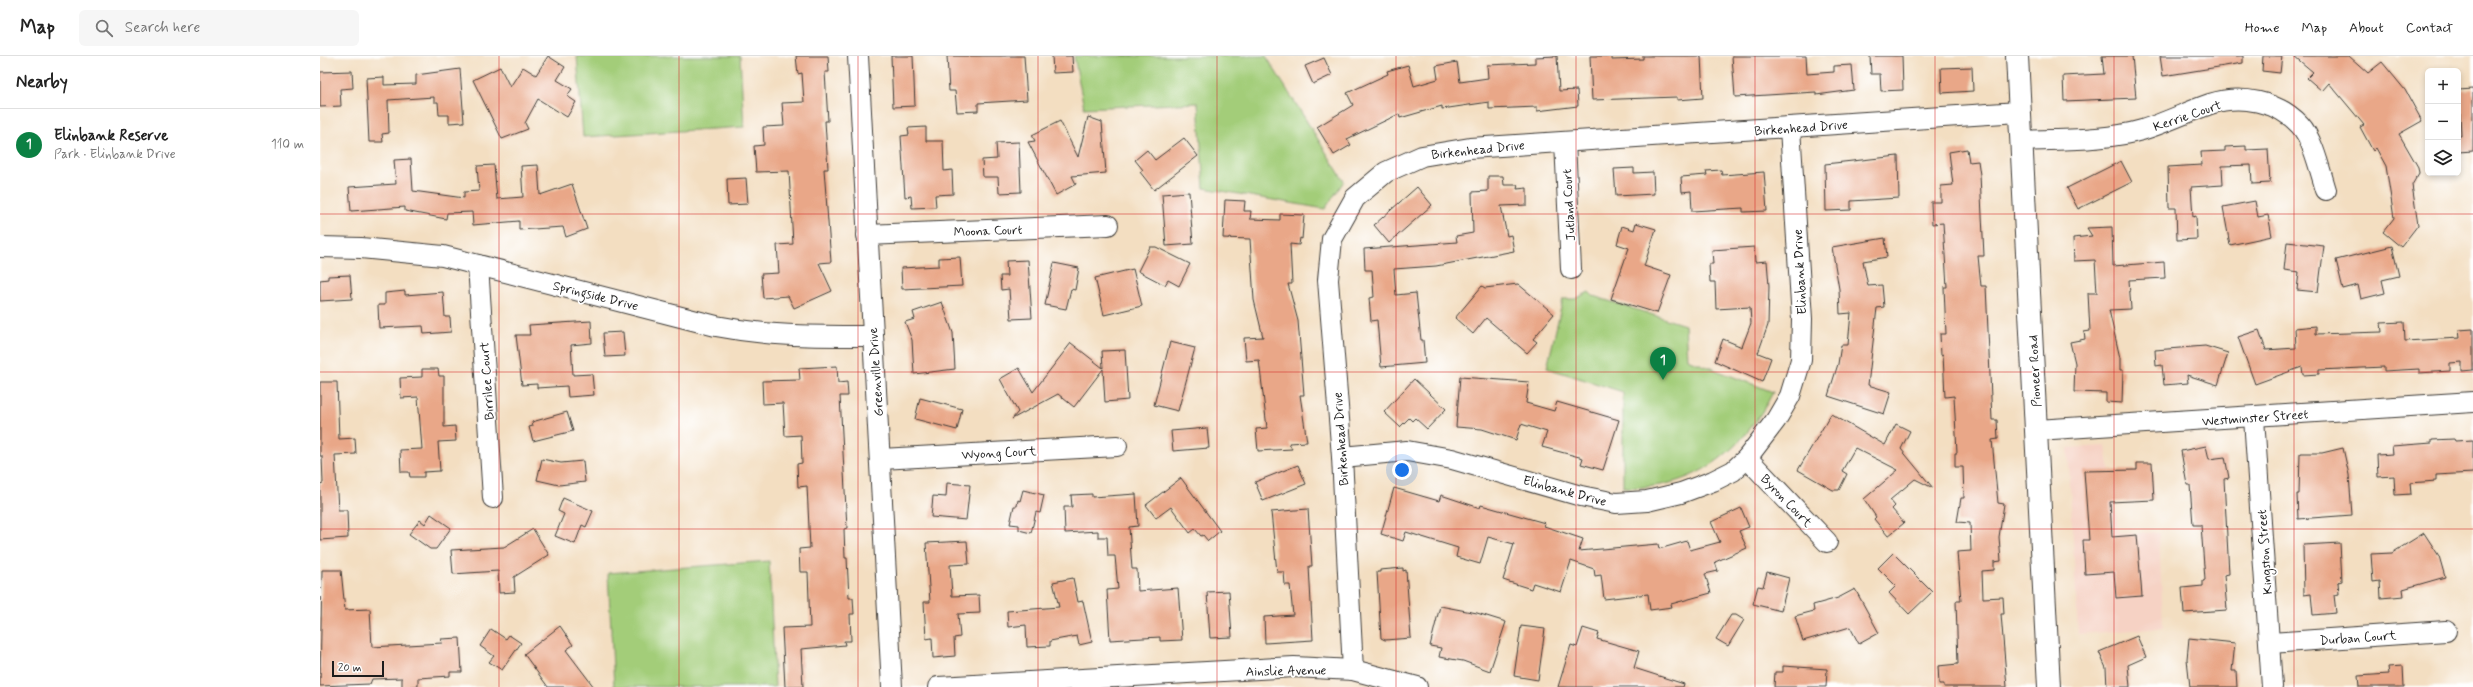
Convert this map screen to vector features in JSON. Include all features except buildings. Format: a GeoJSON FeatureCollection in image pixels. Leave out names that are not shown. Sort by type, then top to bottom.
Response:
{"type":"FeatureCollection","features":[{"type":"Feature","properties":{"kind":"main road","name":"Pioneer Road"},"geometry":{"type":"LineString","coordinates":[[2017,56],[2049,687]]}},
{"type":"Feature","properties":{"kind":"street","name":"Greenville Drive"},"geometry":{"type":"LineString","coordinates":[[858,56],[872,336],[881,459],[892,687]]}},
{"type":"Feature","properties":{"kind":"street","name":"Kerrie Court"},"geometry":{"type":"LineString","coordinates":[[2021,140],[2098,136],[2141,130],[2212,103],[2239,99],[2264,102],[2281,110],[2301,125],[2316,156],[2326,190]]}},
{"type":"Feature","properties":{"kind":"street","name":"Birkenhead Drive"},"geometry":{"type":"LineString","coordinates":[[1353,670],[1342,457],[1328,280],[1332,239],[1355,198],[1386,172],[1422,156],[1470,148],[2019,112]]}},
{"type":"Feature","properties":{"kind":"street","name":"Elinbank Drive"},"geometry":{"type":"LineString","coordinates":[[1342,457],[1407,451],[1452,459],[1581,496],[1616,503],[1647,501],[1681,493],[1713,481],[1733,471],[1748,458],[1776,420],[1790,396],[1801,360],[1802,319],[1790,128]]}},
{"type":"Feature","properties":{"kind":"street","name":"Jutland Court"},"geometry":{"type":"LineString","coordinates":[[1565,142],[1571,269]]}},
{"type":"Feature","properties":{"kind":"street","name":"Moona Court"},"geometry":{"type":"LineString","coordinates":[[867,235],[1108,225]]}},
{"type":"Feature","properties":{"kind":"street","name":"Springside Drive"},"geometry":{"type":"LineString","coordinates":[[320,247],[412,252],[478,265],[709,324],[758,334],[790,337],[872,336]]}},
{"type":"Feature","properties":{"kind":"street","name":"Birrilee Court"},"geometry":{"type":"LineString","coordinates":[[478,265],[493,498]]}},
{"type":"Feature","properties":{"kind":"street","name":"Westminster Street"},"geometry":{"type":"LineString","coordinates":[[2037,430],[2254,418],[2473,402]]}},
{"type":"Feature","properties":{"kind":"street","name":"Kingston Street"},"geometry":{"type":"LineString","coordinates":[[2254,418],[2272,687]]}},
{"type":"Feature","properties":{"kind":"street","name":"Wyong Court"},"geometry":{"type":"LineString","coordinates":[[881,459],[1117,446]]}},
{"type":"Feature","properties":{"kind":"street","name":"Byron Court"},"geometry":{"type":"LineString","coordinates":[[1748,458],[1827,542]]}},
{"type":"Feature","properties":{"kind":"street","name":"Durban Court"},"geometry":{"type":"LineString","coordinates":[[2270,643],[2446,631]]}},
{"type":"Feature","properties":{"kind":"street","name":"Ainslie Avenue"},"geometry":{"type":"LineString","coordinates":[[938,687],[1294,667],[1353,670],[1417,687]]}},
{"type":"Feature","properties":{"kind":"shaded area"},"geometry":{"type":"Polygon","coordinates":[[[2106,446],[2119,534],[2159,532],[2163,628],[2078,634],[2068,448],[2106,446]]]}},
{"type":"Feature","properties":{"kind":"green space"},"geometry":{"type":"Polygon","coordinates":[[[577,56],[740,56],[744,127],[583,137],[577,56]]]}},
{"type":"Feature","properties":{"kind":"green space"},"geometry":{"type":"Polygon","coordinates":[[[1074,56],[1266,56],[1344,181],[1325,209],[1204,188],[1198,103],[1084,108],[1074,56]]]}},
{"type":"Feature","properties":{"kind":"green space"},"geometry":{"type":"Polygon","coordinates":[[[1589,292],[1593,296],[1685,325],[1687,359],[1773,392],[1761,413],[1747,432],[1731,449],[1713,464],[1693,475],[1671,483],[1648,487],[1623,487],[1623,392],[1547,368],[1563,299],[1575,299],[1589,292]]]}},
{"type":"Feature","properties":{"kind":"green space"},"geometry":{"type":"Polygon","coordinates":[[[769,561],[775,687],[614,687],[608,573],[769,561]]]}},
{"type":"Feature","properties":{"kind":"place","name":"Elinbank Reserve"},"geometry":{"type":"Point","coordinates":[1663,380]}}]}
